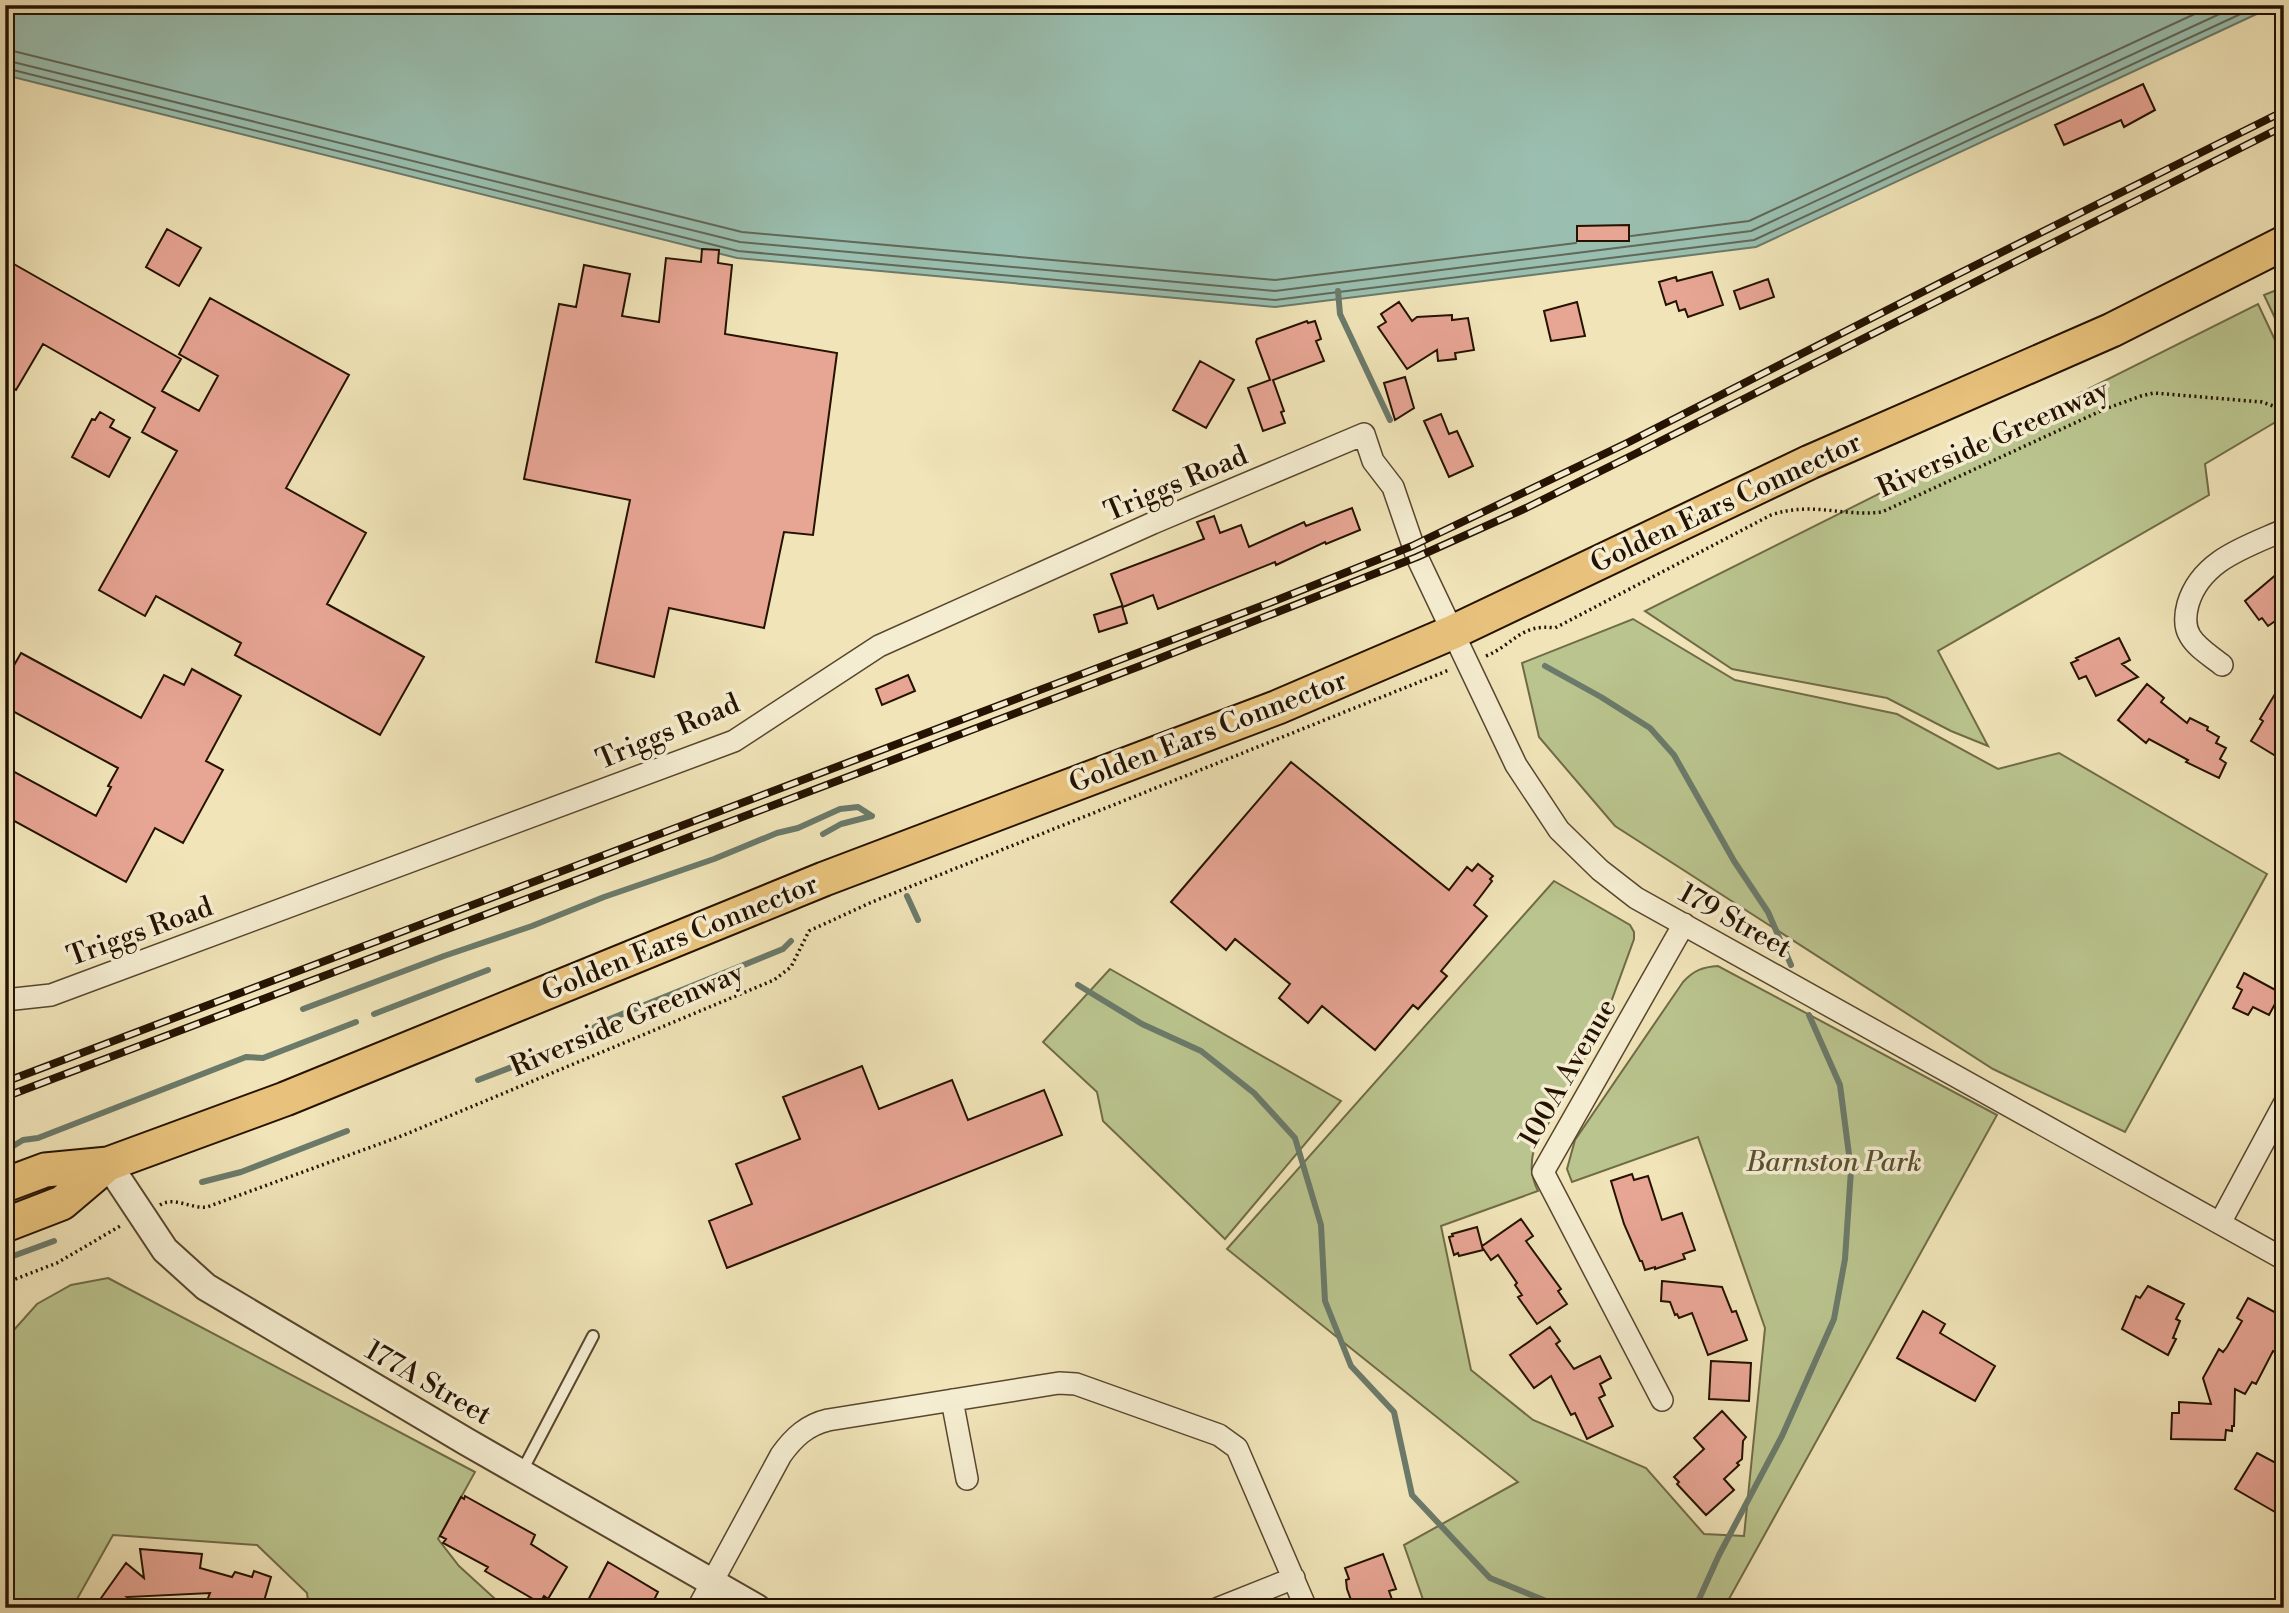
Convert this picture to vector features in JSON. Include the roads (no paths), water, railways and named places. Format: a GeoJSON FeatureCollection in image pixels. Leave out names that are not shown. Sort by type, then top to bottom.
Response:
{"type":"FeatureCollection","features":[{"type":"Feature","properties":{"kind":"main road","name":"Golden Ears Connector"},"geometry":{"type":"LineString","coordinates":[[5,1185],[45,1170],[108,1164],[285,1099],[837,874],[1279,707],[1454,632],[1810,462],[2112,330],[2284,243]]}},
{"type":"Feature","properties":{"kind":"main road","name":"Golden Ears Connector"},"geometry":{"type":"LineString","coordinates":[[5,1224],[62,1203],[108,1164]]}},
{"type":"Feature","properties":{"kind":"street","name":"179 Street"},"geometry":{"type":"LineString","coordinates":[[1364,434],[1373,461],[1393,487],[1412,546],[1516,765],[1559,830],[1600,870],[1636,898],[2284,1259]]}},
{"type":"Feature","properties":{"kind":"street","name":"Triggs Road"},"geometry":{"type":"LineString","coordinates":[[5,1000],[51,995],[734,741],[879,646],[1153,523],[1364,434]]}},
{"type":"Feature","properties":{"kind":"street"},"geometry":{"type":"LineString","coordinates":[[2222,665],[2196,644],[2186,629],[2186,612],[2191,595],[2203,577],[2227,555],[2284,530]]}},
{"type":"Feature","properties":{"kind":"street","name":"100A Avenue"},"geometry":{"type":"LineString","coordinates":[[1662,1400],[1543,1172],[1685,924]]}},
{"type":"Feature","properties":{"kind":"street"},"geometry":{"type":"LineString","coordinates":[[2220,1223],[2284,1104]]}},
{"type":"Feature","properties":{"kind":"street","name":"177A Street"},"geometry":{"type":"LineString","coordinates":[[108,1164],[165,1250],[206,1287],[521,1473],[757,1608]]}},
{"type":"Feature","properties":{"kind":"street"},"geometry":{"type":"LineString","coordinates":[[698,1608],[781,1455],[801,1432],[828,1420],[1068,1383],[1219,1435],[1237,1448],[1306,1608]]}},
{"type":"Feature","properties":{"kind":"street"},"geometry":{"type":"LineString","coordinates":[[952,1400],[967,1479]]}},
{"type":"Feature","properties":{"kind":"street"},"geometry":{"type":"LineString","coordinates":[[1219,1608],[1294,1578]]}},
{"type":"Feature","properties":{"kind":"lane"},"geometry":{"type":"LineString","coordinates":[[521,1473],[593,1336]]}},
{"type":"Feature","properties":{"kind":"water"},"geometry":{"type":"Polygon","coordinates":[[[5,5],[2276,5],[1756,247],[1275,307],[737,258],[5,75],[5,5]]]}},
{"type":"Feature","properties":{"kind":"waterway"},"geometry":{"type":"LineString","coordinates":[[1338,291],[1340,314],[1390,420]]}},
{"type":"Feature","properties":{"kind":"waterway"},"geometry":{"type":"LineString","coordinates":[[1545,666],[1650,728],[1674,755],[1734,861],[1768,912],[1791,965]]}},
{"type":"Feature","properties":{"kind":"waterway"},"geometry":{"type":"LineString","coordinates":[[303,1009],[714,859],[777,833],[798,828],[840,809],[858,807],[872,816]]}},
{"type":"Feature","properties":{"kind":"waterway"},"geometry":{"type":"LineString","coordinates":[[823,834],[841,824],[872,816]]}},
{"type":"Feature","properties":{"kind":"waterway"},"geometry":{"type":"LineString","coordinates":[[907,896],[918,920]]}},
{"type":"Feature","properties":{"kind":"waterway"},"geometry":{"type":"LineString","coordinates":[[478,1080],[554,1051],[605,1021],[783,949],[791,941]]}},
{"type":"Feature","properties":{"kind":"waterway"},"geometry":{"type":"LineString","coordinates":[[374,1014],[488,970]]}},
{"type":"Feature","properties":{"kind":"waterway"},"geometry":{"type":"LineString","coordinates":[[1078,985],[1142,1024],[1201,1051],[1254,1093],[1295,1138],[1321,1225],[1325,1301],[1351,1366],[1394,1412],[1412,1495],[1490,1578],[1563,1608]]}},
{"type":"Feature","properties":{"kind":"waterway"},"geometry":{"type":"LineString","coordinates":[[1695,1608],[1719,1555],[1782,1436],[1834,1319],[1845,1259],[1851,1170],[1840,1085],[1809,1015]]}},
{"type":"Feature","properties":{"kind":"waterway"},"geometry":{"type":"LineString","coordinates":[[5,1151],[23,1140],[38,1138],[246,1057],[263,1058],[356,1022]]}},
{"type":"Feature","properties":{"kind":"waterway"},"geometry":{"type":"LineString","coordinates":[[202,1182],[241,1172],[347,1131]]}},
{"type":"Feature","properties":{"kind":"waterway"},"geometry":{"type":"LineString","coordinates":[[5,1259],[54,1241]]}},
{"type":"Feature","properties":{"kind":"railway"},"geometry":{"type":"LineString","coordinates":[[5,1082],[1272,602],[1412,546],[1629,442],[2284,111]]}},
{"type":"Feature","properties":{"kind":"railway"},"geometry":{"type":"LineString","coordinates":[[5,1097],[1140,666],[1417,557],[1526,508],[1635,454],[2284,126]]}},
{"type":"Feature","properties":{"kind":"park label","name":"Barnston Park"},"geometry":{"type":"Point","coordinates":[1834,1162]}}]}
